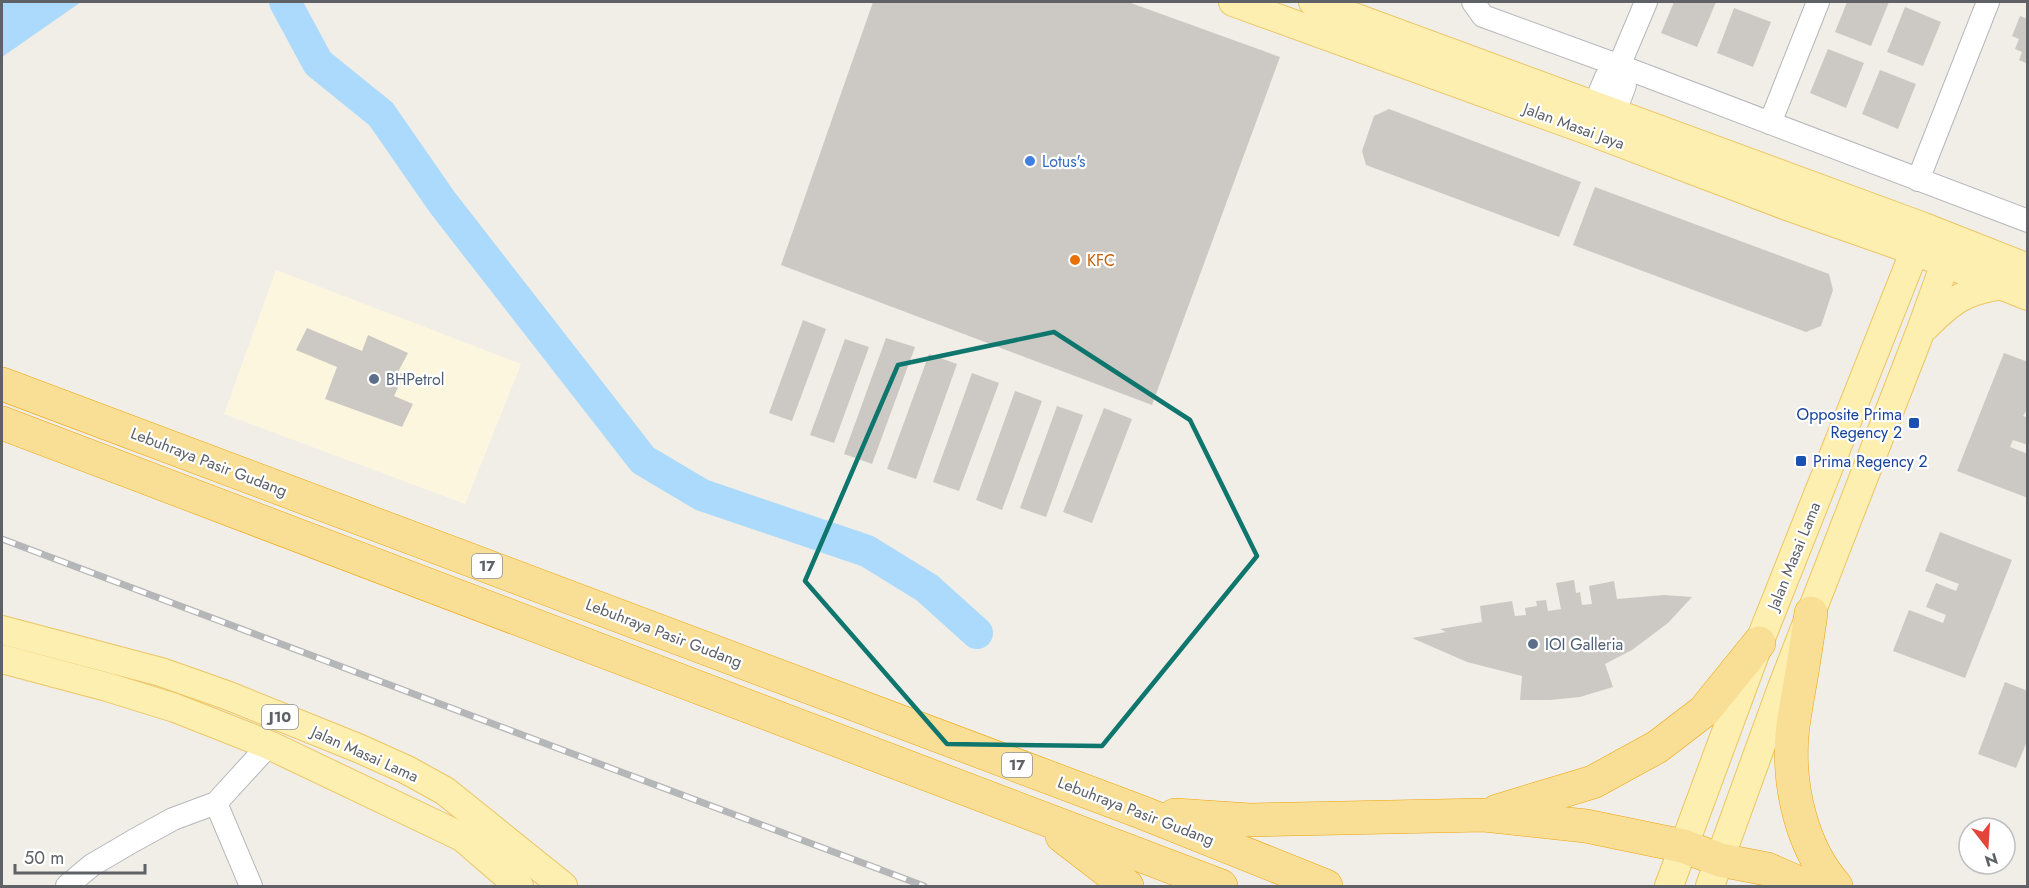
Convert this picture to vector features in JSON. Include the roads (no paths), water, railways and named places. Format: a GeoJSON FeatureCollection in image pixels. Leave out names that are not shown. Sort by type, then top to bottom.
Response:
{"type":"FeatureCollection","features":[{"type":"Feature","properties":{"kind":"highway","name":"Lebuhraya Pasir Gudang"},"geometry":{"type":"LineString","coordinates":[[2,384],[1142,812],[1326,886]]}},
{"type":"Feature","properties":{"kind":"highway","name":"17"},"geometry":{"type":"LineString","coordinates":[[2,423],[1221,886]]}},
{"type":"Feature","properties":{"kind":"highway"},"geometry":{"type":"LineString","coordinates":[[1811,613],[1792,736],[1794,778],[1799,817],[1810,848],[1827,877],[1836,886]]}},
{"type":"Feature","properties":{"kind":"highway"},"geometry":{"type":"LineString","coordinates":[[1484,815],[1593,782],[1657,747],[1704,711],[1759,643]]}},
{"type":"Feature","properties":{"kind":"highway"},"geometry":{"type":"LineString","coordinates":[[1142,812],[1250,820],[1484,815],[1586,826],[1683,846],[1715,873],[1767,869],[1806,886]]}},
{"type":"Feature","properties":{"kind":"highway"},"geometry":{"type":"LineString","coordinates":[[1034,815],[1127,886]]}},
{"type":"Feature","properties":{"kind":"main road","name":"Jalan Masai Jaya"},"geometry":{"type":"LineString","coordinates":[[1233,2],[1345,14],[1396,32],[1787,206],[1863,232],[1920,239]]}},
{"type":"Feature","properties":{"kind":"main road","name":"Jalan Masai Jaya"},"geometry":{"type":"LineString","coordinates":[[1345,14],[1600,121],[1920,239]]}},
{"type":"Feature","properties":{"kind":"main road"},"geometry":{"type":"LineString","coordinates":[[1863,232],[1883,247],[1890,260],[1893,306]]}},
{"type":"Feature","properties":{"kind":"main road"},"geometry":{"type":"LineString","coordinates":[[1920,239],[1949,252],[2015,291]]}},
{"type":"Feature","properties":{"kind":"main road","name":"Jalan Masai Lama"},"geometry":{"type":"LineString","coordinates":[[1669,886],[1759,643],[1920,239]]}},
{"type":"Feature","properties":{"kind":"main road"},"geometry":{"type":"LineString","coordinates":[[1949,252],[2028,268]]}},
{"type":"Feature","properties":{"kind":"main road"},"geometry":{"type":"LineString","coordinates":[[1715,873],[1811,613],[1949,252]]}},
{"type":"Feature","properties":{"kind":"main road"},"geometry":{"type":"LineString","coordinates":[[1921,330],[1945,306],[1961,296],[1981,288],[2015,291]]}},
{"type":"Feature","properties":{"kind":"main road","name":"Jalan Masai Lama"},"geometry":{"type":"LineString","coordinates":[[2,630],[161,672],[229,696],[358,748],[445,791],[563,886]]}},
{"type":"Feature","properties":{"kind":"main road","name":"Jalan Masai Lama"},"geometry":{"type":"LineString","coordinates":[[2,658],[175,708],[269,745],[462,837],[519,886]]}},
{"type":"Feature","properties":{"kind":"street"},"geometry":{"type":"LineString","coordinates":[[1473,2],[1483,16],[1617,76],[1770,123],[2028,221]]}},
{"type":"Feature","properties":{"kind":"street"},"geometry":{"type":"LineString","coordinates":[[1600,121],[1646,2]]}},
{"type":"Feature","properties":{"kind":"street"},"geometry":{"type":"LineString","coordinates":[[1770,123],[1818,2]]}},
{"type":"Feature","properties":{"kind":"street"},"geometry":{"type":"LineString","coordinates":[[1918,180],[1988,2]]}},
{"type":"Feature","properties":{"kind":"street"},"geometry":{"type":"LineString","coordinates":[[67,886],[92,865],[133,841],[173,819],[216,803],[269,745]]}},
{"type":"Feature","properties":{"kind":"street"},"geometry":{"type":"LineString","coordinates":[[216,803],[251,886]]}},
{"type":"Feature","properties":{"kind":"water"},"geometry":{"type":"Polygon","coordinates":[[[2,2],[81,2],[2,57],[2,2]]]}},
{"type":"Feature","properties":{"kind":"waterway"},"geometry":{"type":"LineString","coordinates":[[285,2],[318,63],[381,114],[442,202],[643,460],[702,495],[867,551],[927,588],[977,633]]}},
{"type":"Feature","properties":{"kind":"railway"},"geometry":{"type":"LineString","coordinates":[[2,539],[924,886]]}},
{"type":"Feature","properties":{"kind":"place","name":"Lotus's"},"geometry":{"type":"Point","coordinates":[1030,161]}},
{"type":"Feature","properties":{"kind":"place","name":"KFC"},"geometry":{"type":"Point","coordinates":[1075,260]}},
{"type":"Feature","properties":{"kind":"place","name":"BHPetrol"},"geometry":{"type":"Point","coordinates":[374,379]}},
{"type":"Feature","properties":{"kind":"place","name":"Opposite Prima Regency 2"},"geometry":{"type":"Point","coordinates":[1914,423]}},
{"type":"Feature","properties":{"kind":"place","name":"Prima Regency 2"},"geometry":{"type":"Point","coordinates":[1801,461]}},
{"type":"Feature","properties":{"kind":"place","name":"IOI Galleria"},"geometry":{"type":"Point","coordinates":[1533,644]}}]}
